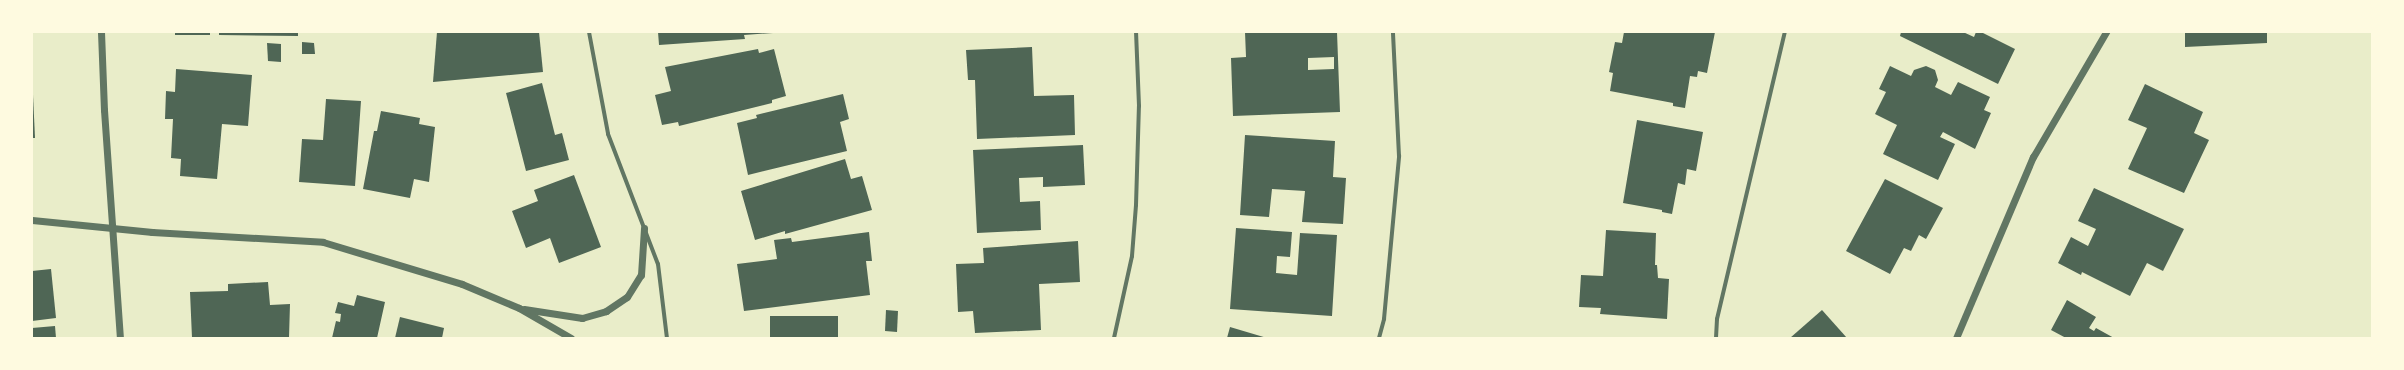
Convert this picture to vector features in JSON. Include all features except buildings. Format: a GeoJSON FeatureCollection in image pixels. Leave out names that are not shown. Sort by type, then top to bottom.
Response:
{"type":"FeatureCollection","features":[{"type":"Feature","properties":{"kind":"street"},"geometry":{"type":"LineString","coordinates":[[101,32],[104,110],[114,229],[120,338]]}},
{"type":"Feature","properties":{"kind":"street"},"geometry":{"type":"LineString","coordinates":[[589,32],[608,134],[658,264],[667,338]]}},
{"type":"Feature","properties":{"kind":"street"},"geometry":{"type":"LineString","coordinates":[[1114,338],[1132,256],[1136,205],[1139,106],[1136,32]]}},
{"type":"Feature","properties":{"kind":"street"},"geometry":{"type":"LineString","coordinates":[[1379,338],[1384,319],[1399,156],[1393,32]]}},
{"type":"Feature","properties":{"kind":"street"},"geometry":{"type":"LineString","coordinates":[[1716,338],[1717,319],[1785,32]]}},
{"type":"Feature","properties":{"kind":"street"},"geometry":{"type":"LineString","coordinates":[[1956,338],[2033,157],[2106,32]]}},
{"type":"Feature","properties":{"kind":"street"},"geometry":{"type":"LineString","coordinates":[[32,220],[114,229],[324,242],[462,284],[519,308],[571,338]]}},
{"type":"Feature","properties":{"kind":"street"},"geometry":{"type":"LineString","coordinates":[[519,308],[582,318],[606,311],[627,297],[641,275],[644,228]]}}]}
